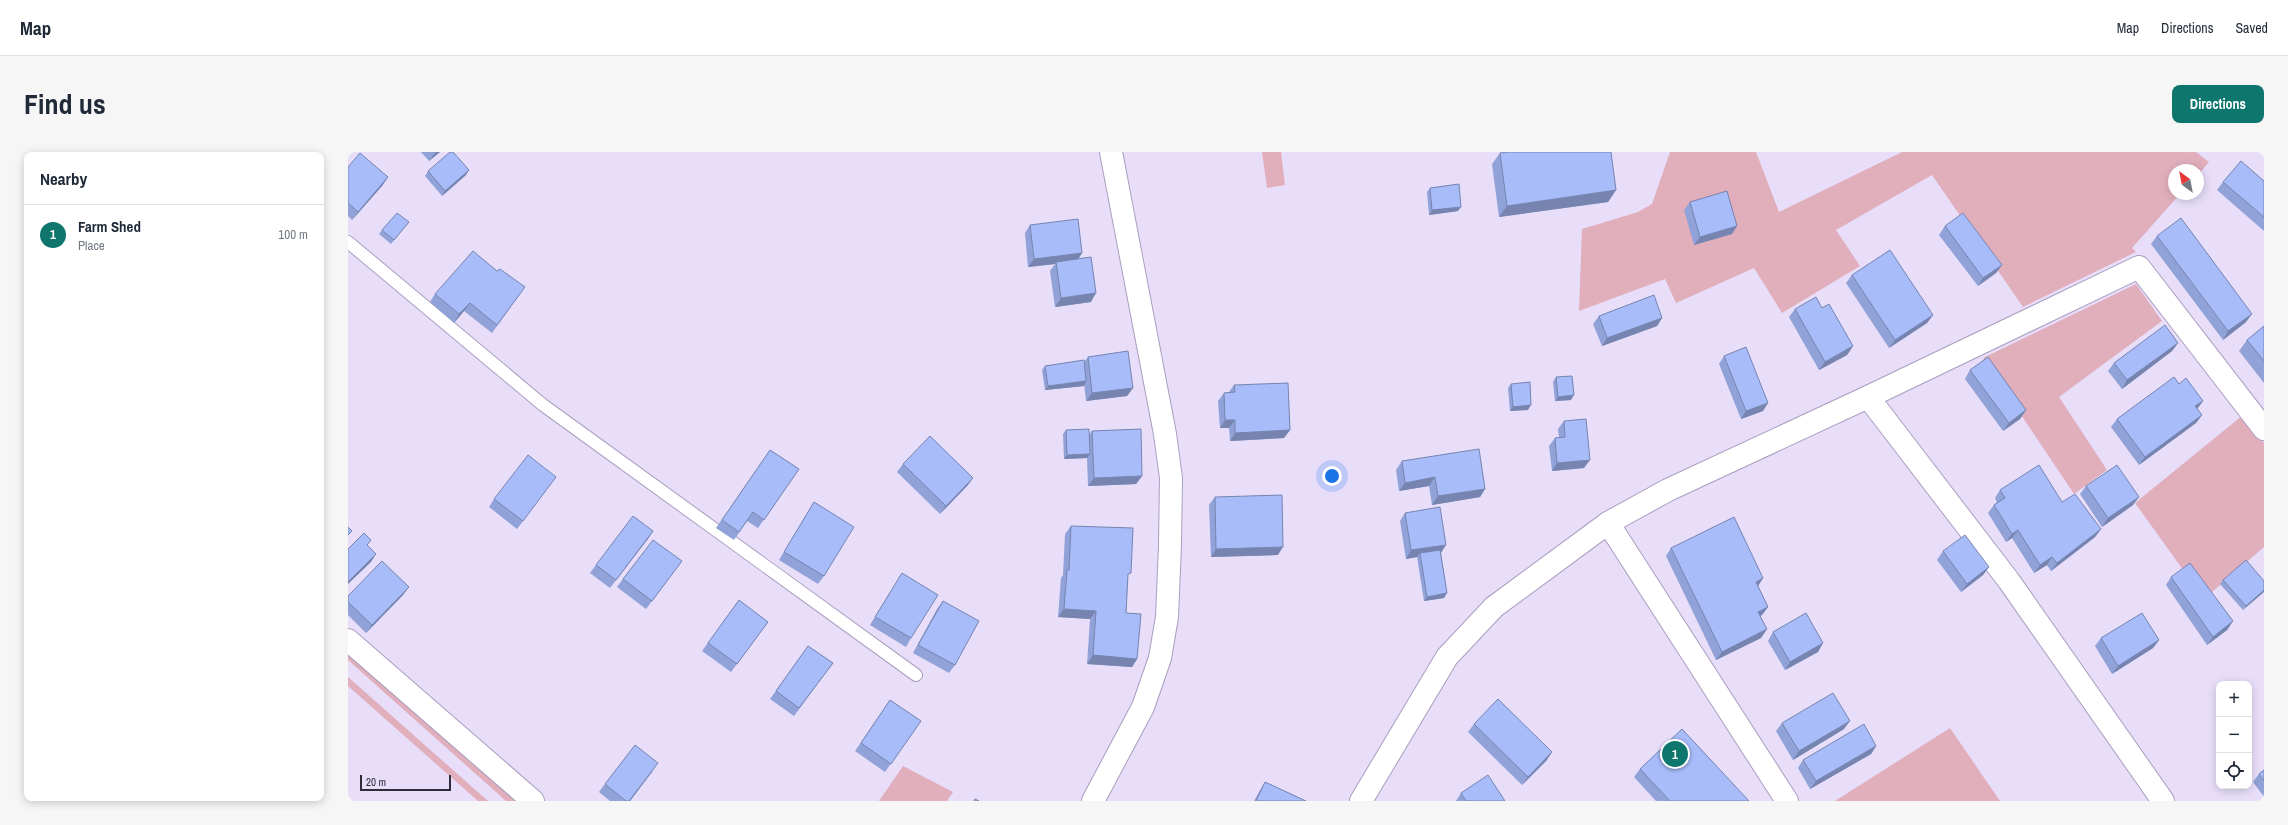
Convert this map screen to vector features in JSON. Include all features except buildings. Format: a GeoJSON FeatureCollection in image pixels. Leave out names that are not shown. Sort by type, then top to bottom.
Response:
{"type":"FeatureCollection","features":[{"type":"Feature","properties":{"kind":"street"},"geometry":{"type":"LineString","coordinates":[[1093,801],[1142,707],[1160,658],[1167,617],[1170,545],[1171,478],[1165,434],[1111,152]]}},
{"type":"Feature","properties":{"kind":"street"},"geometry":{"type":"LineString","coordinates":[[1361,801],[1447,657],[1494,607],[1608,523],[1668,490],[1868,397],[2139,267],[2264,429]]}},
{"type":"Feature","properties":{"kind":"street"},"geometry":{"type":"LineString","coordinates":[[1868,397],[2009,581],[2163,801]]}},
{"type":"Feature","properties":{"kind":"street"},"geometry":{"type":"LineString","coordinates":[[1608,523],[1787,801]]}},
{"type":"Feature","properties":{"kind":"street"},"geometry":{"type":"LineString","coordinates":[[348,640],[532,801]]}},
{"type":"Feature","properties":{"kind":"lane"},"geometry":{"type":"LineString","coordinates":[[348,242],[543,406],[916,675]]}},
{"type":"Feature","properties":{"kind":"shaded area"},"geometry":{"type":"Polygon","coordinates":[[[1262,152],[1281,152],[1285,185],[1267,188],[1262,152]]]}},
{"type":"Feature","properties":{"kind":"shaded area"},"geometry":{"type":"Polygon","coordinates":[[[1670,152],[1756,152],[1779,212],[1902,152],[2196,152],[2209,162],[2204,168],[2204,164],[2168,164],[2168,200],[2175,200],[2132,248],[2136,252],[2023,307],[1932,175],[1836,230],[1860,266],[1782,313],[1754,268],[1676,303],[1665,279],[1579,311],[1582,229],[1638,212],[1652,204],[1670,152]]]}},
{"type":"Feature","properties":{"kind":"shaded area"},"geometry":{"type":"Polygon","coordinates":[[[2136,284],[2162,321],[2059,397],[2107,470],[2074,494],[1983,358],[2136,284]]]}},
{"type":"Feature","properties":{"kind":"shaded area"},"geometry":{"type":"Polygon","coordinates":[[[2243,415],[2264,443],[2264,547],[2204,599],[2135,503],[2243,415]]]}},
{"type":"Feature","properties":{"kind":"shaded area"},"geometry":{"type":"Polygon","coordinates":[[[348,644],[526,801],[506,801],[348,660],[348,644]]]}},
{"type":"Feature","properties":{"kind":"shaded area"},"geometry":{"type":"Polygon","coordinates":[[[348,677],[488,801],[478,801],[348,686],[348,677]]]}},
{"type":"Feature","properties":{"kind":"shaded area"},"geometry":{"type":"Polygon","coordinates":[[[1950,728],[2000,801],[1835,801],[1950,728]]]}},
{"type":"Feature","properties":{"kind":"shaded area"},"geometry":{"type":"Polygon","coordinates":[[[903,766],[953,792],[947,801],[879,801],[903,766]]]}},
{"type":"Feature","properties":{"kind":"place","name":"Farm Shed"},"geometry":{"type":"Point","coordinates":[1675,754]}}]}
